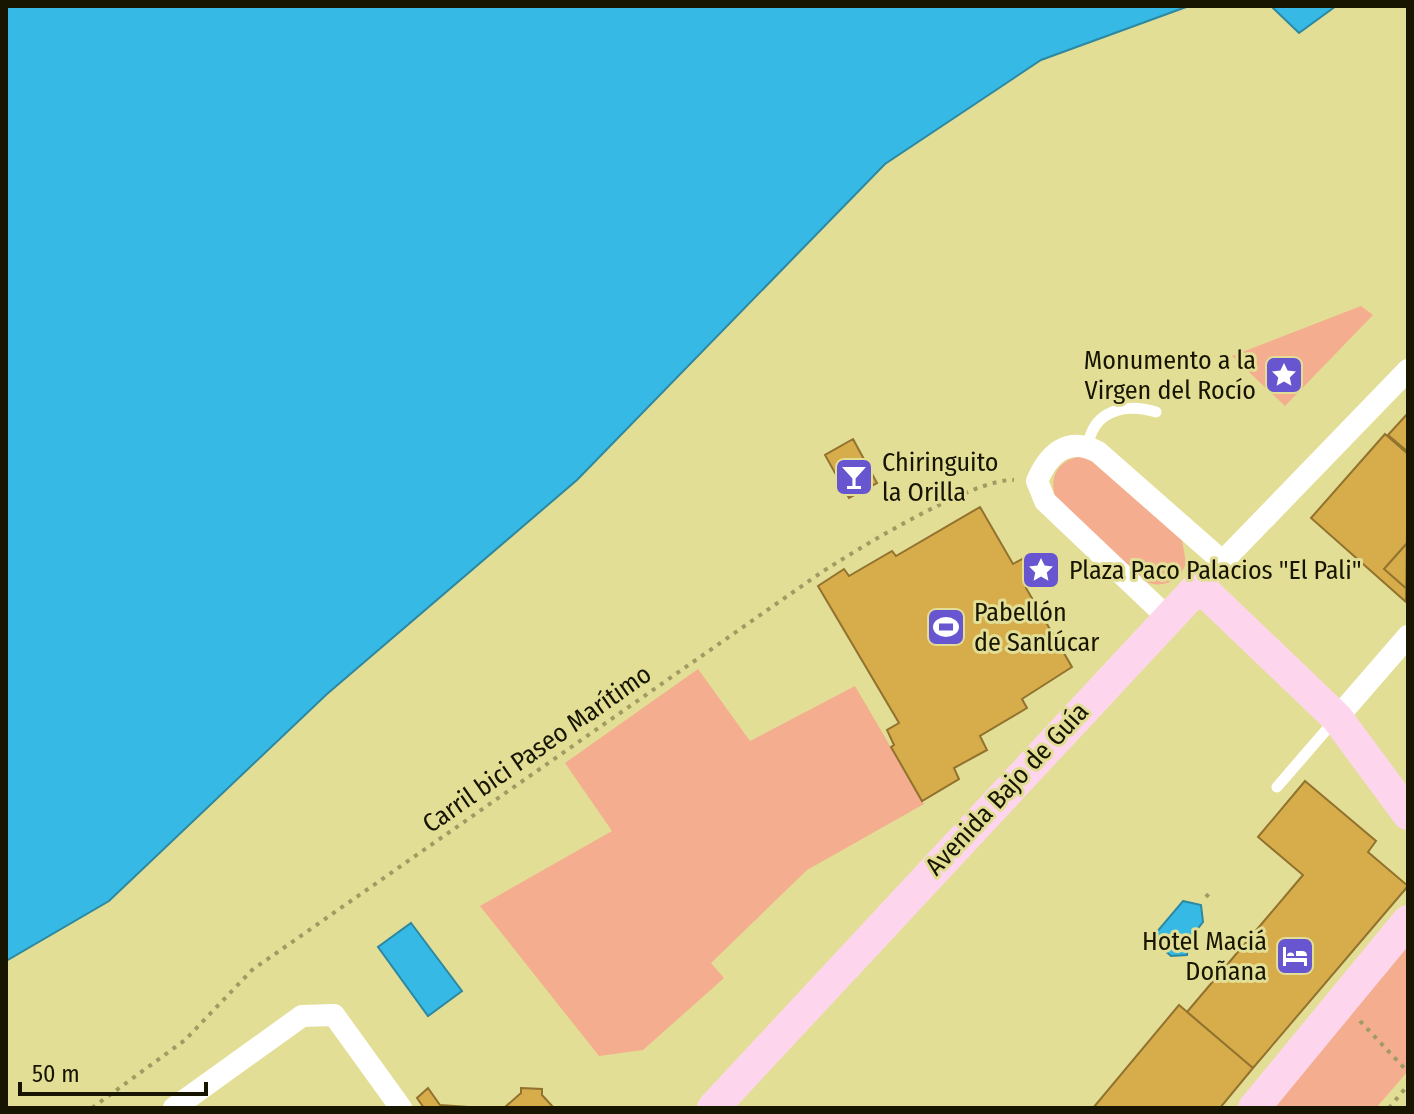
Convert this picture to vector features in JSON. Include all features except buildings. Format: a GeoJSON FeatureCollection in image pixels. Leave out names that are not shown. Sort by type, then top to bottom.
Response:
{"type":"FeatureCollection","features":[{"type":"Feature","properties":{"kind":"street","name":"Avenida Bajo de Guía"},"geometry":{"type":"LineString","coordinates":[[713,1108],[1167,617],[1408,370]]}},
{"type":"Feature","properties":{"kind":"street"},"geometry":{"type":"LineString","coordinates":[[1167,617],[1045,501],[1037,481],[1047,459],[1066,446],[1088,446],[1222,561]]}},
{"type":"Feature","properties":{"kind":"street"},"geometry":{"type":"LineString","coordinates":[[1199,586],[1337,718],[1408,814]]}},
{"type":"Feature","properties":{"kind":"street"},"geometry":{"type":"LineString","coordinates":[[1337,718],[1408,636]]}},
{"type":"Feature","properties":{"kind":"street"},"geometry":{"type":"LineString","coordinates":[[1254,1108],[1408,921]]}},
{"type":"Feature","properties":{"kind":"street"},"geometry":{"type":"LineString","coordinates":[[174,1108],[302,1016],[334,1015],[401,1108]]}},
{"type":"Feature","properties":{"kind":"lane"},"geometry":{"type":"LineString","coordinates":[[1088,446],[1090,432],[1099,420],[1132,405],[1156,412]]}},
{"type":"Feature","properties":{"kind":"lane"},"geometry":{"type":"LineString","coordinates":[[1277,787],[1337,718]]}},
{"type":"Feature","properties":{"kind":"path","name":"Carril bici Paseo Marítimo"},"geometry":{"type":"LineString","coordinates":[[92,1108],[185,1040],[252,970],[819,574],[881,534],[986,484],[1008,480],[1037,481]]}},
{"type":"Feature","properties":{"kind":"path"},"geometry":{"type":"LineString","coordinates":[[1339,1006],[1353,1013],[1408,1072]]}},
{"type":"Feature","properties":{"kind":"path"},"geometry":{"type":"LineString","coordinates":[[1389,1108],[1408,1085]]}},
{"type":"Feature","properties":{"kind":"shaded area"},"geometry":{"type":"Polygon","coordinates":[[[1361,306],[1373,315],[1285,406],[1232,356],[1361,306]]]}},
{"type":"Feature","properties":{"kind":"shaded area"},"geometry":{"type":"Polygon","coordinates":[[[1086,456],[1182,540],[1186,563],[1174,580],[1163,584],[1143,581],[1055,496],[1053,487],[1059,467],[1070,459],[1086,456]]]}},
{"type":"Feature","properties":{"kind":"shaded area"},"geometry":{"type":"Polygon","coordinates":[[[698,669],[750,741],[855,686],[924,804],[807,870],[711,963],[724,978],[643,1050],[599,1056],[480,906],[612,831],[565,763],[698,669]]]}},
{"type":"Feature","properties":{"kind":"shaded area"},"geometry":{"type":"Polygon","coordinates":[[[1408,946],[1408,1071],[1376,1108],[1272,1108],[1408,946]]]}},
{"type":"Feature","properties":{"kind":"water"},"geometry":{"type":"Polygon","coordinates":[[[6,6],[1189,6],[1041,60],[885,164],[577,480],[327,694],[109,901],[6,961],[6,6]]]}},
{"type":"Feature","properties":{"kind":"water"},"geometry":{"type":"Polygon","coordinates":[[[1271,6],[1336,6],[1299,33],[1271,6]]]}},
{"type":"Feature","properties":{"kind":"water"},"geometry":{"type":"Polygon","coordinates":[[[1183,901],[1201,905],[1203,922],[1188,941],[1187,955],[1171,956],[1155,942],[1155,934],[1183,901]]]}},
{"type":"Feature","properties":{"kind":"water"},"geometry":{"type":"Polygon","coordinates":[[[411,923],[462,991],[428,1016],[378,947],[411,923]]]}},
{"type":"Feature","properties":{"kind":"place","name":"Monumento a la Virgen del Rocío"},"geometry":{"type":"Point","coordinates":[1284,375]}},
{"type":"Feature","properties":{"kind":"place","name":"Chiringuito la Orilla"},"geometry":{"type":"Point","coordinates":[854,477]}},
{"type":"Feature","properties":{"kind":"place","name":"Plaza Paco Palacios \"El Pali\""},"geometry":{"type":"Point","coordinates":[1041,570]}},
{"type":"Feature","properties":{"kind":"place","name":"Pabellón de Sanlúcar"},"geometry":{"type":"Point","coordinates":[946,627]}},
{"type":"Feature","properties":{"kind":"place","name":"Hotel Maciá Doñana"},"geometry":{"type":"Point","coordinates":[1295,956]}}]}
